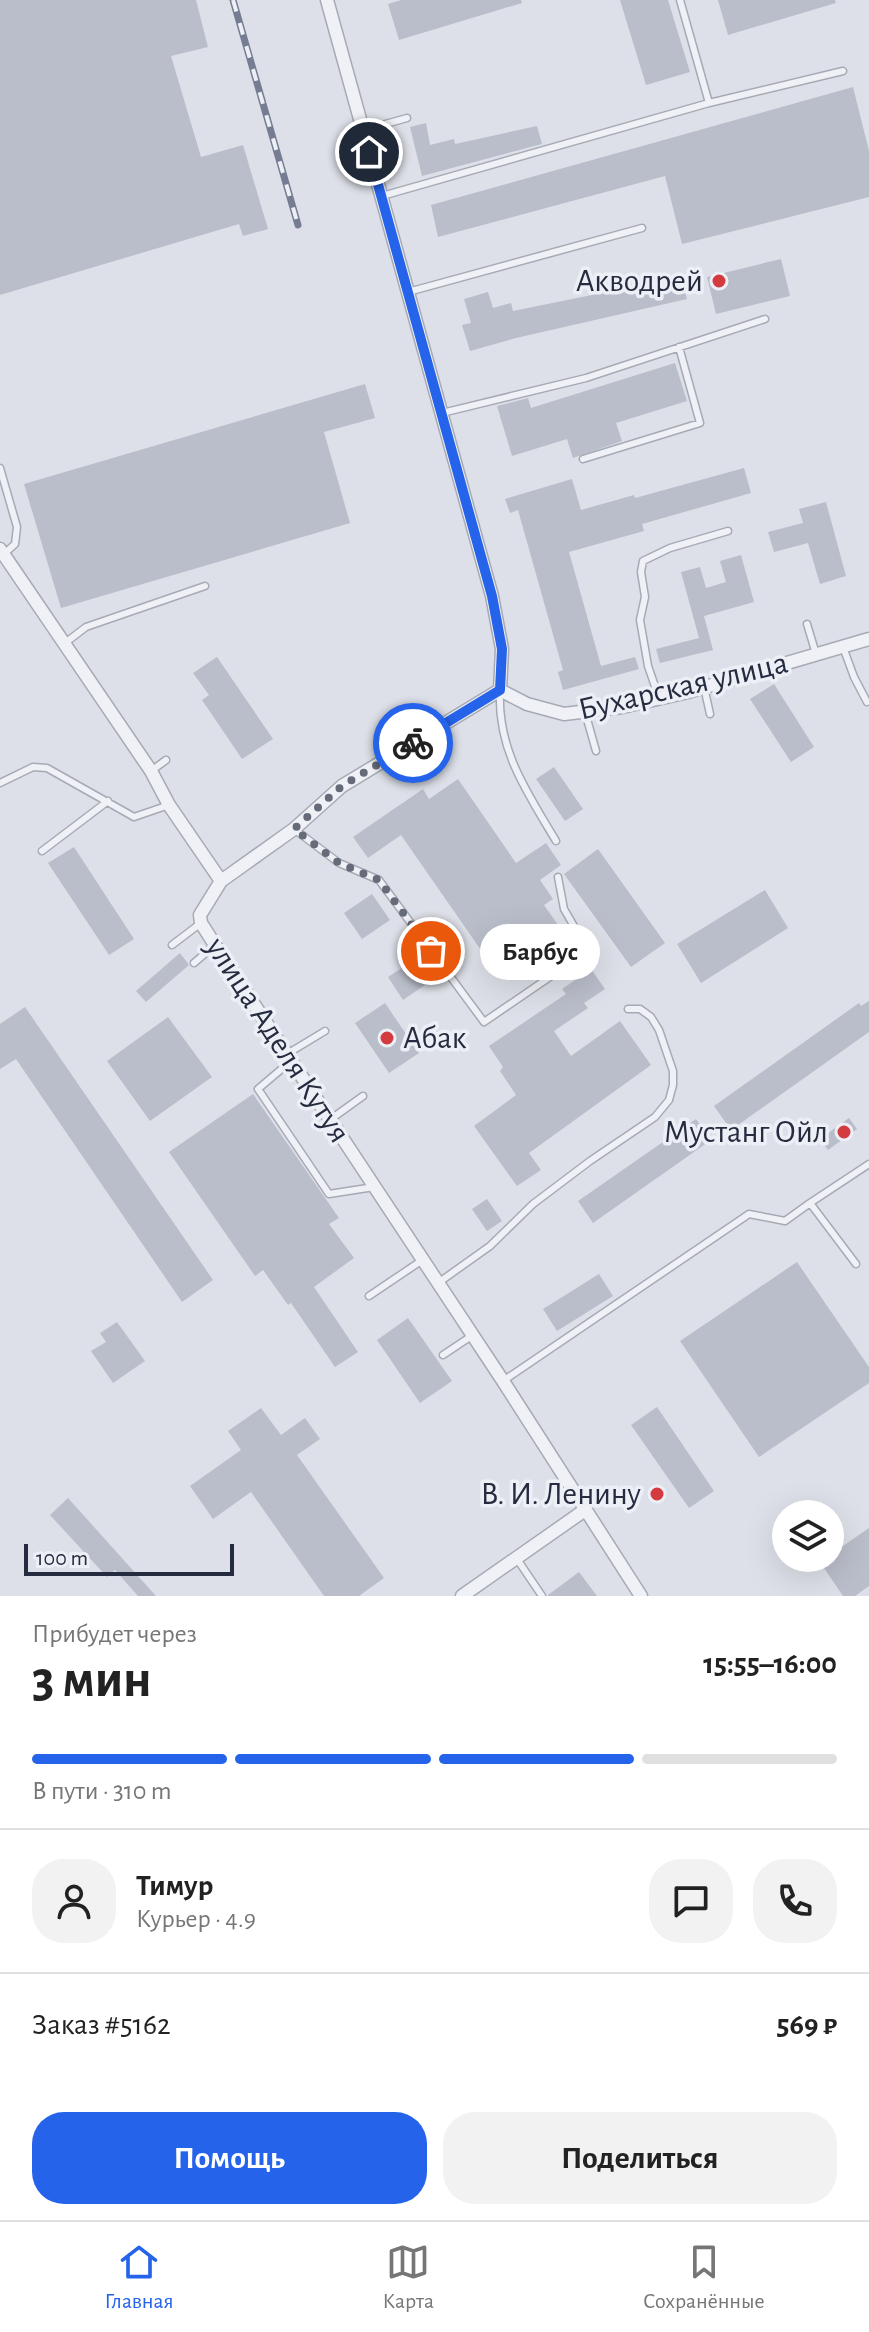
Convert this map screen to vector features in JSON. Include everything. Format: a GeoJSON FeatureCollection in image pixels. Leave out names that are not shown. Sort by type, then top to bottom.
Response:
{"type":"FeatureCollection","features":[{"type":"Feature","properties":{"kind":"street"},"geometry":{"type":"LineString","coordinates":[[327,0],[492,596],[502,649],[500,690]]}},
{"type":"Feature","properties":{"kind":"street"},"geometry":{"type":"LineString","coordinates":[[2,552],[151,771],[169,805],[221,881]]}},
{"type":"Feature","properties":{"kind":"street","name":"Бухарская улица"},"geometry":{"type":"LineString","coordinates":[[500,690],[527,704],[564,714],[704,687],[869,639]]}},
{"type":"Feature","properties":{"kind":"street","name":"улица Аделя Кутуя"},"geometry":{"type":"LineString","coordinates":[[500,690],[342,786],[294,829],[221,881],[200,915],[201,923],[641,1596]]}},
{"type":"Feature","properties":{"kind":"street"},"geometry":{"type":"LineString","coordinates":[[462,1596],[585,1510]]}},
{"type":"Feature","properties":{"kind":"lane"},"geometry":{"type":"LineString","coordinates":[[680,0],[709,103]]}},
{"type":"Feature","properties":{"kind":"lane"},"geometry":{"type":"LineString","coordinates":[[382,196],[709,103],[843,71]]}},
{"type":"Feature","properties":{"kind":"lane"},"geometry":{"type":"LineString","coordinates":[[362,131],[407,118]]}},
{"type":"Feature","properties":{"kind":"lane"},"geometry":{"type":"LineString","coordinates":[[408,292],[642,228]]}},
{"type":"Feature","properties":{"kind":"lane"},"geometry":{"type":"LineString","coordinates":[[441,413],[586,378],[765,319]]}},
{"type":"Feature","properties":{"kind":"lane"},"geometry":{"type":"LineString","coordinates":[[583,459],[700,423],[679,347]]}},
{"type":"Feature","properties":{"kind":"lane"},"geometry":{"type":"LineString","coordinates":[[0,468],[17,527],[15,544],[2,552]]}},
{"type":"Feature","properties":{"kind":"lane"},"geometry":{"type":"LineString","coordinates":[[659,698],[648,666],[640,620],[645,597],[643,561],[670,548],[728,531]]}},
{"type":"Feature","properties":{"kind":"lane"},"geometry":{"type":"LineString","coordinates":[[65,643],[86,627],[205,586]]}},
{"type":"Feature","properties":{"kind":"lane"},"geometry":{"type":"LineString","coordinates":[[807,624],[816,654]]}},
{"type":"Feature","properties":{"kind":"lane"},"geometry":{"type":"LineString","coordinates":[[843,646],[867,702]]}},
{"type":"Feature","properties":{"kind":"lane"},"geometry":{"type":"LineString","coordinates":[[704,687],[710,714]]}},
{"type":"Feature","properties":{"kind":"lane"},"geometry":{"type":"LineString","coordinates":[[500,690],[498,716],[514,770],[556,841]]}},
{"type":"Feature","properties":{"kind":"lane"},"geometry":{"type":"LineString","coordinates":[[585,711],[596,751]]}},
{"type":"Feature","properties":{"kind":"lane"},"geometry":{"type":"LineString","coordinates":[[151,771],[166,760]]}},
{"type":"Feature","properties":{"kind":"lane"},"geometry":{"type":"LineString","coordinates":[[0,783],[33,767],[47,768],[134,817],[169,805]]}},
{"type":"Feature","properties":{"kind":"lane"},"geometry":{"type":"LineString","coordinates":[[42,851],[108,801]]}},
{"type":"Feature","properties":{"kind":"lane"},"geometry":{"type":"LineString","coordinates":[[294,829],[339,863],[379,880],[484,1022],[582,955],[575,928],[561,900],[558,877]]}},
{"type":"Feature","properties":{"kind":"lane"},"geometry":{"type":"LineString","coordinates":[[172,945],[201,923]]}},
{"type":"Feature","properties":{"kind":"lane"},"geometry":{"type":"LineString","coordinates":[[194,963],[215,945]]}},
{"type":"Feature","properties":{"kind":"lane"},"geometry":{"type":"LineString","coordinates":[[438,1283],[490,1246],[533,1204],[655,1117],[669,1100],[673,1071],[659,1030],[651,1017],[640,1009],[628,1009]]}},
{"type":"Feature","properties":{"kind":"lane"},"geometry":{"type":"LineString","coordinates":[[325,1031],[289,1058],[258,1089],[329,1194],[374,1187]]}},
{"type":"Feature","properties":{"kind":"lane"},"geometry":{"type":"LineString","coordinates":[[331,1119],[363,1096]]}},
{"type":"Feature","properties":{"kind":"lane"},"geometry":{"type":"LineString","coordinates":[[503,1381],[749,1214],[785,1221],[869,1164]]}},
{"type":"Feature","properties":{"kind":"lane"},"geometry":{"type":"LineString","coordinates":[[810,1203],[856,1264]]}},
{"type":"Feature","properties":{"kind":"lane"},"geometry":{"type":"LineString","coordinates":[[369,1296],[421,1261]]}},
{"type":"Feature","properties":{"kind":"lane"},"geometry":{"type":"LineString","coordinates":[[443,1355],[473,1335]]}},
{"type":"Feature","properties":{"kind":"lane"},"geometry":{"type":"LineString","coordinates":[[516,1558],[542,1596]]}},
{"type":"Feature","properties":{"kind":"building"},"geometry":{"type":"Polygon","coordinates":[[[0,0],[196,0],[208,47],[171,56],[201,157],[243,145],[268,229],[243,236],[239,224],[0,295],[0,0]]]}},
{"type":"Feature","properties":{"kind":"building"},"geometry":{"type":"Polygon","coordinates":[[[401,0],[521,0],[522,3],[399,40],[388,4],[401,0]]]}},
{"type":"Feature","properties":{"kind":"building"},"geometry":{"type":"Polygon","coordinates":[[[620,0],[668,0],[690,72],[646,85],[620,0]]]}},
{"type":"Feature","properties":{"kind":"building"},"geometry":{"type":"Polygon","coordinates":[[[718,0],[835,0],[836,3],[728,35],[718,0]]]}},
{"type":"Feature","properties":{"kind":"building"},"geometry":{"type":"Polygon","coordinates":[[[853,87],[869,151],[869,197],[682,244],[665,176],[438,237],[431,205],[853,87]]]}},
{"type":"Feature","properties":{"kind":"building"},"geometry":{"type":"Polygon","coordinates":[[[426,123],[430,145],[454,139],[455,144],[537,126],[542,144],[422,176],[410,127],[426,123]]]}},
{"type":"Feature","properties":{"kind":"building"},"geometry":{"type":"Polygon","coordinates":[[[781,259],[790,296],[716,314],[707,277],[781,259]]]}},
{"type":"Feature","properties":{"kind":"building"},"geometry":{"type":"Polygon","coordinates":[[[682,282],[687,299],[470,351],[462,325],[471,323],[464,299],[488,292],[493,308],[511,303],[513,311],[651,283],[653,290],[682,282]]]}},
{"type":"Feature","properties":{"kind":"building"},"geometry":{"type":"Polygon","coordinates":[[[675,363],[687,401],[616,423],[622,441],[573,458],[567,439],[512,456],[497,406],[528,398],[531,408],[675,363]]]}},
{"type":"Feature","properties":{"kind":"building"},"geometry":{"type":"Polygon","coordinates":[[[365,384],[375,418],[324,432],[350,523],[61,608],[24,484],[365,384]]]}},
{"type":"Feature","properties":{"kind":"building"},"geometry":{"type":"Polygon","coordinates":[[[744,468],[751,493],[642,524],[644,531],[569,552],[601,666],[635,657],[639,669],[563,690],[558,672],[563,670],[518,510],[510,513],[505,499],[572,479],[581,510],[744,468]]]}},
{"type":"Feature","properties":{"kind":"building"},"geometry":{"type":"Polygon","coordinates":[[[826,502],[846,576],[820,584],[808,543],[774,552],[768,532],[803,523],[799,509],[826,502]]]}},
{"type":"Feature","properties":{"kind":"building"},"geometry":{"type":"Polygon","coordinates":[[[741,555],[754,602],[704,616],[713,650],[660,663],[656,649],[699,638],[681,572],[700,567],[706,588],[726,582],[720,561],[741,555]]]}},
{"type":"Feature","properties":{"kind":"building"},"geometry":{"type":"Polygon","coordinates":[[[217,657],[273,739],[242,759],[202,700],[209,695],[193,673],[217,657]]]}},
{"type":"Feature","properties":{"kind":"building"},"geometry":{"type":"Polygon","coordinates":[[[774,684],[814,747],[791,762],[750,699],[774,684]]]}},
{"type":"Feature","properties":{"kind":"building"},"geometry":{"type":"Polygon","coordinates":[[[554,767],[583,809],[565,821],[536,779],[554,767]]]}},
{"type":"Feature","properties":{"kind":"building"},"geometry":{"type":"Polygon","coordinates":[[[458,779],[516,863],[546,843],[561,865],[540,880],[553,899],[544,905],[565,935],[501,979],[401,835],[368,858],[353,837],[423,789],[429,799],[458,779]]]}},
{"type":"Feature","properties":{"kind":"building"},"geometry":{"type":"Polygon","coordinates":[[[74,847],[134,939],[109,955],[48,863],[74,847]]]}},
{"type":"Feature","properties":{"kind":"building"},"geometry":{"type":"Polygon","coordinates":[[[598,849],[665,943],[631,967],[564,874],[598,849]]]}},
{"type":"Feature","properties":{"kind":"building"},"geometry":{"type":"Polygon","coordinates":[[[765,890],[788,928],[701,983],[677,944],[765,890]]]}},
{"type":"Feature","properties":{"kind":"building"},"geometry":{"type":"Polygon","coordinates":[[[372,894],[390,920],[362,939],[344,913],[372,894]]]}},
{"type":"Feature","properties":{"kind":"building"},"geometry":{"type":"Polygon","coordinates":[[[180,953],[189,965],[146,1002],[136,991],[180,953]]]}},
{"type":"Feature","properties":{"kind":"building"},"geometry":{"type":"Polygon","coordinates":[[[425,953],[441,974],[403,1000],[388,977],[425,953]]]}},
{"type":"Feature","properties":{"kind":"building"},"geometry":{"type":"Polygon","coordinates":[[[591,969],[605,989],[584,1003],[588,1008],[554,1031],[571,1056],[620,1021],[651,1065],[529,1153],[541,1170],[517,1186],[474,1126],[516,1095],[500,1071],[503,1067],[489,1046],[566,994],[562,989],[591,969]]]}},
{"type":"Feature","properties":{"kind":"building"},"geometry":{"type":"Polygon","coordinates":[[[869,1001],[869,1032],[731,1130],[714,1106],[859,1003],[861,1006],[869,1001]]]}},
{"type":"Feature","properties":{"kind":"building","name":"Абак"},"geometry":{"type":"Polygon","coordinates":[[[385,1003],[419,1053],[389,1073],[355,1023],[385,1003]]]}},
{"type":"Feature","properties":{"kind":"building"},"geometry":{"type":"Polygon","coordinates":[[[25,1007],[213,1280],[182,1302],[16,1059],[0,1069],[0,1024],[25,1007]]]}},
{"type":"Feature","properties":{"kind":"building"},"geometry":{"type":"Polygon","coordinates":[[[168,1017],[212,1077],[150,1121],[107,1061],[168,1017]]]}},
{"type":"Feature","properties":{"kind":"building"},"geometry":{"type":"Polygon","coordinates":[[[253,1094],[339,1218],[329,1224],[354,1258],[314,1287],[358,1352],[335,1367],[291,1303],[288,1305],[263,1270],[255,1276],[169,1152],[253,1094]]]}},
{"type":"Feature","properties":{"kind":"building"},"geometry":{"type":"Polygon","coordinates":[[[849,1118],[857,1129],[828,1150],[820,1139],[849,1118]]]}},
{"type":"Feature","properties":{"kind":"building"},"geometry":{"type":"Polygon","coordinates":[[[696,1119],[711,1140],[593,1223],[578,1201],[696,1119]]]}},
{"type":"Feature","properties":{"kind":"building"},"geometry":{"type":"Polygon","coordinates":[[[487,1199],[502,1221],[487,1231],[472,1209],[487,1199]]]}},
{"type":"Feature","properties":{"kind":"building"},"geometry":{"type":"Polygon","coordinates":[[[797,1262],[869,1367],[869,1383],[759,1457],[680,1341],[797,1262]]]}},
{"type":"Feature","properties":{"kind":"building"},"geometry":{"type":"Polygon","coordinates":[[[599,1274],[613,1296],[557,1331],[543,1309],[599,1274]]]}},
{"type":"Feature","properties":{"kind":"building"},"geometry":{"type":"Polygon","coordinates":[[[408,1318],[452,1381],[420,1403],[377,1340],[408,1318]]]}},
{"type":"Feature","properties":{"kind":"building"},"geometry":{"type":"Polygon","coordinates":[[[117,1322],[145,1361],[113,1383],[91,1351],[106,1342],[100,1333],[117,1322]]]}},
{"type":"Feature","properties":{"kind":"building"},"geometry":{"type":"Polygon","coordinates":[[[657,1407],[714,1491],[689,1508],[631,1425],[657,1407]]]}},
{"type":"Feature","properties":{"kind":"building"},"geometry":{"type":"Polygon","coordinates":[[[261,1408],[281,1435],[305,1418],[320,1439],[297,1455],[384,1578],[359,1596],[324,1596],[251,1492],[213,1519],[190,1486],[241,1450],[228,1431],[261,1408]]]}},
{"type":"Feature","properties":{"kind":"building"},"geometry":{"type":"Polygon","coordinates":[[[68,1498],[156,1596],[138,1596],[115,1570],[107,1577],[50,1515],[68,1498]]]}},
{"type":"Feature","properties":{"kind":"building"},"geometry":{"type":"Polygon","coordinates":[[[869,1528],[869,1586],[855,1596],[843,1596],[827,1572],[844,1572],[844,1545],[869,1528]]]}},
{"type":"Feature","properties":{"kind":"building"},"geometry":{"type":"Polygon","coordinates":[[[579,1572],[597,1596],[548,1596],[548,1595],[579,1572]]]}},
{"type":"Feature","properties":{"kind":"railway"},"geometry":{"type":"LineString","coordinates":[[233,0],[298,225]]}},
{"type":"Feature","properties":{"kind":"way so far"},"geometry":{"type":"LineString","coordinates":[[413,743],[342,786],[294,829],[339,863],[379,880],[431,951]]}},
{"type":"Feature","properties":{"kind":"place","name":"Акводрей"},"geometry":{"type":"Point","coordinates":[719,281]}},
{"type":"Feature","properties":{"kind":"place","name":"Барбус"},"geometry":{"type":"Point","coordinates":[431,951]}},
{"type":"Feature","properties":{"kind":"place","name":"Абак"},"geometry":{"type":"Point","coordinates":[387,1038]}},
{"type":"Feature","properties":{"kind":"place","name":"Мустанг Ойл"},"geometry":{"type":"Point","coordinates":[844,1132]}},
{"type":"Feature","properties":{"kind":"place","name":"В. И. Ленину"},"geometry":{"type":"Point","coordinates":[657,1494]}},
{"type":"Feature","properties":{"kind":"route"},"geometry":{"type":"LineString","coordinates":[[369,152],[492,596],[502,649],[500,690],[413,743]]}}]}
